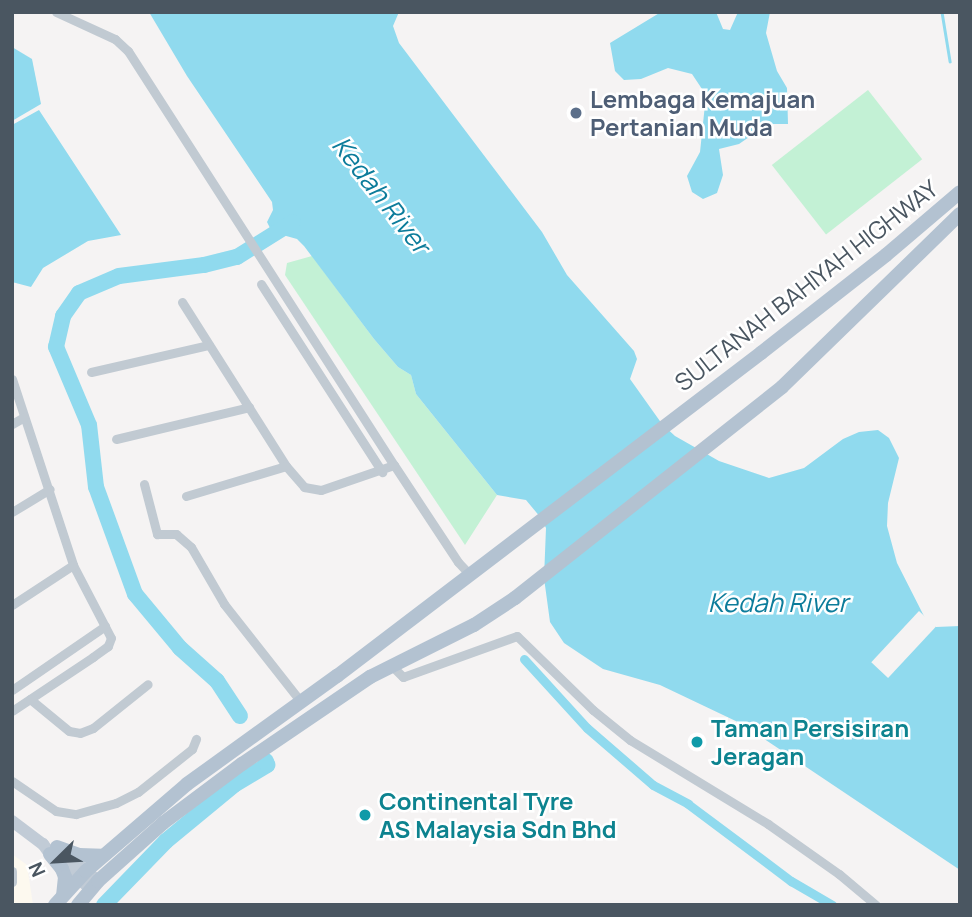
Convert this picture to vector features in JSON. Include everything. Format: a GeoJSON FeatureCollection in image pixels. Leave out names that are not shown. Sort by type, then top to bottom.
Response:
{"type":"FeatureCollection","features":[{"type":"Feature","properties":{"kind":"main road","name":"SULTANAH BAHIYAH HIGHWAY"},"geometry":{"type":"LineString","coordinates":[[470,575],[875,264],[960,192]]}},
{"type":"Feature","properties":{"kind":"main road","name":"SULTANAH BAHIYAH HIGHWAY"},"geometry":{"type":"LineString","coordinates":[[391,666],[474,625],[515,598],[782,387],[960,214]]}},
{"type":"Feature","properties":{"kind":"main road"},"geometry":{"type":"LineString","coordinates":[[59,900],[102,856],[233,749],[301,702],[470,575]]}},
{"type":"Feature","properties":{"kind":"main road"},"geometry":{"type":"LineString","coordinates":[[78,905],[95,885],[163,823],[242,764],[391,666]]}},
{"type":"Feature","properties":{"kind":"main road"},"geometry":{"type":"LineString","coordinates":[[50,848],[79,855],[102,856]]}},
{"type":"Feature","properties":{"kind":"main road"},"geometry":{"type":"LineString","coordinates":[[50,848],[65,877],[59,900]]}},
{"type":"Feature","properties":{"kind":"street"},"geometry":{"type":"LineString","coordinates":[[55,12],[122,44],[394,465],[458,562],[470,575]]}},
{"type":"Feature","properties":{"kind":"street"},"geometry":{"type":"LineString","coordinates":[[261,284],[382,472]]}},
{"type":"Feature","properties":{"kind":"street"},"geometry":{"type":"LineString","coordinates":[[182,302],[296,481],[313,490],[321,490],[382,472],[394,465]]}},
{"type":"Feature","properties":{"kind":"street"},"geometry":{"type":"LineString","coordinates":[[91,372],[209,345]]}},
{"type":"Feature","properties":{"kind":"street"},"geometry":{"type":"LineString","coordinates":[[12,379],[73,565],[110,635],[108,646],[12,711]]}},
{"type":"Feature","properties":{"kind":"street"},"geometry":{"type":"LineString","coordinates":[[116,439],[249,407]]}},
{"type":"Feature","properties":{"kind":"street"},"geometry":{"type":"LineString","coordinates":[[12,424],[24,417]]}},
{"type":"Feature","properties":{"kind":"street"},"geometry":{"type":"LineString","coordinates":[[186,496],[286,466]]}},
{"type":"Feature","properties":{"kind":"street"},"geometry":{"type":"LineString","coordinates":[[144,484],[157,534],[176,534],[191,547],[224,604],[301,702]]}},
{"type":"Feature","properties":{"kind":"street"},"geometry":{"type":"LineString","coordinates":[[12,512],[50,489]]}},
{"type":"Feature","properties":{"kind":"street"},"geometry":{"type":"LineString","coordinates":[[12,605],[73,565]]}},
{"type":"Feature","properties":{"kind":"street"},"geometry":{"type":"LineString","coordinates":[[12,690],[106,626]]}},
{"type":"Feature","properties":{"kind":"street"},"geometry":{"type":"LineString","coordinates":[[391,666],[403,677],[409,676],[517,636],[593,710],[630,740],[768,824],[839,874],[876,905]]}},
{"type":"Feature","properties":{"kind":"street"},"geometry":{"type":"LineString","coordinates":[[30,699],[69,731],[80,733],[93,728],[148,684]]}},
{"type":"Feature","properties":{"kind":"street"},"geometry":{"type":"LineString","coordinates":[[12,781],[55,811],[76,814],[116,803],[138,792],[192,749],[196,739]]}},
{"type":"Feature","properties":{"kind":"street"},"geometry":{"type":"LineString","coordinates":[[12,821],[95,885]]}},
{"type":"Feature","properties":{"kind":"street"},"geometry":{"type":"LineString","coordinates":[[12,871],[12,882]]}},
{"type":"Feature","properties":{"kind":"shaded area"},"geometry":{"type":"Polygon","coordinates":[[[12,854],[27,865],[33,905],[12,905],[12,854]]]}},
{"type":"Feature","properties":{"kind":"green space"},"geometry":{"type":"Polygon","coordinates":[[[868,90],[922,159],[826,234],[772,165],[868,90]]]}},
{"type":"Feature","properties":{"kind":"green space"},"geometry":{"type":"Polygon","coordinates":[[[312,256],[374,339],[398,367],[411,375],[416,394],[497,495],[465,545],[285,275],[287,263],[312,256]]]}},
{"type":"Feature","properties":{"kind":"water","name":"Kedah River"},"geometry":{"type":"Polygon","coordinates":[[[149,12],[399,12],[393,26],[399,43],[542,232],[567,275],[634,351],[637,359],[630,379],[662,424],[675,436],[719,461],[769,478],[804,468],[843,439],[859,432],[878,430],[889,438],[899,458],[888,503],[887,526],[897,563],[927,622],[936,627],[960,626],[960,870],[742,724],[660,685],[603,669],[564,643],[550,622],[544,578],[546,528],[541,518],[526,500],[497,495],[416,394],[411,375],[398,367],[374,339],[304,246],[297,239],[272,232],[267,222],[273,210],[272,202],[187,76],[149,12]]]}},
{"type":"Feature","properties":{"kind":"water"},"geometry":{"type":"Polygon","coordinates":[[[661,12],[716,12],[723,29],[730,30],[738,12],[770,12],[766,33],[777,71],[787,88],[788,124],[768,124],[739,144],[719,149],[723,175],[717,193],[703,199],[692,192],[687,176],[700,152],[706,95],[692,74],[668,68],[641,79],[624,80],[615,71],[610,43],[661,12]]]}},
{"type":"Feature","properties":{"kind":"water"},"geometry":{"type":"Polygon","coordinates":[[[12,47],[32,59],[41,104],[12,121],[12,47]]]}},
{"type":"Feature","properties":{"kind":"water"},"geometry":{"type":"Polygon","coordinates":[[[39,110],[121,235],[88,241],[43,268],[31,287],[12,282],[12,125],[39,110]]]}},
{"type":"Feature","properties":{"kind":"pier"},"geometry":{"type":"Polygon","coordinates":[[[919,611],[936,627],[888,678],[871,662],[919,611]]]}},
{"type":"Feature","properties":{"kind":"waterway"},"geometry":{"type":"LineString","coordinates":[[942,12],[950,61]]}},
{"type":"Feature","properties":{"kind":"waterway"},"geometry":{"type":"LineString","coordinates":[[240,716],[217,681],[180,648],[135,594],[96,487],[89,425],[56,347],[63,316],[79,293],[119,276],[204,265],[237,257],[293,222]]}},
{"type":"Feature","properties":{"kind":"waterway"},"geometry":{"type":"LineString","coordinates":[[524,659],[587,728],[653,785],[688,804],[791,881],[832,905]]}},
{"type":"Feature","properties":{"kind":"waterway"},"geometry":{"type":"LineString","coordinates":[[104,905],[166,841],[234,785],[267,765],[266,761]]}},
{"type":"Feature","properties":{"kind":"place","name":"Lembaga Kemajuan Pertanian Muda"},"geometry":{"type":"Point","coordinates":[576,113]}},
{"type":"Feature","properties":{"kind":"place","name":"Taman Persisiran Jeragan"},"geometry":{"type":"Point","coordinates":[697,742]}},
{"type":"Feature","properties":{"kind":"place","name":"Continental Tyre AS Malaysia Sdn Bhd"},"geometry":{"type":"Point","coordinates":[365,815]}}]}
